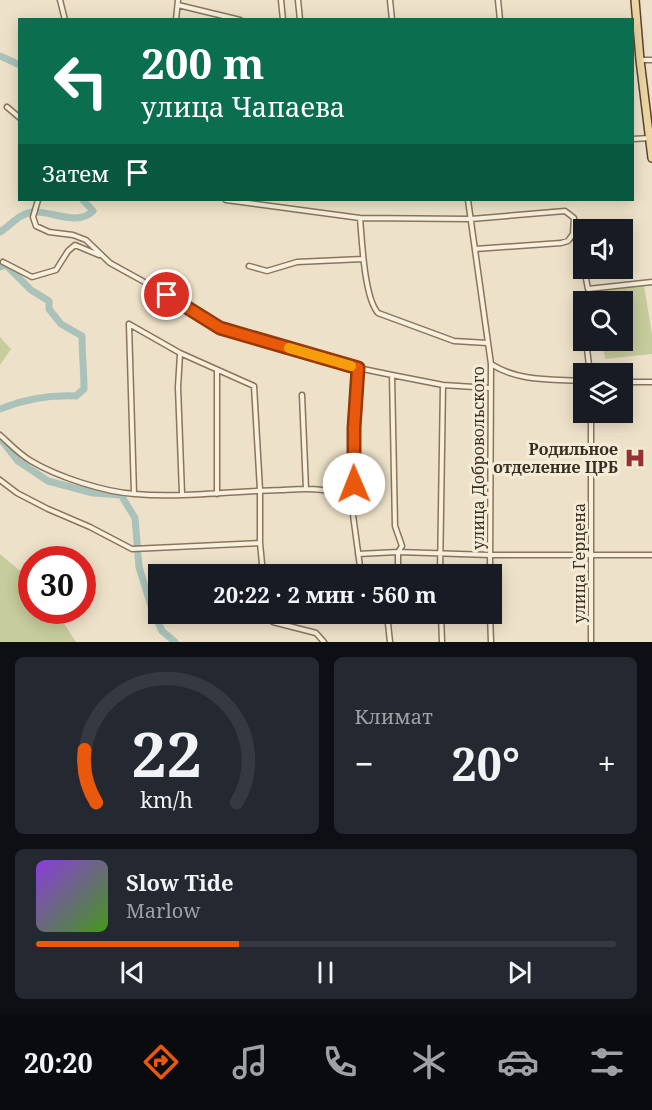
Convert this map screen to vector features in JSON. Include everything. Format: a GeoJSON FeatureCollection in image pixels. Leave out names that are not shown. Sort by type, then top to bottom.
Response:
{"type":"FeatureCollection","features":[{"type":"Feature","properties":{"kind":"main road"},"geometry":{"type":"LineString","coordinates":[[635,0],[635,21],[652,158]]}},
{"type":"Feature","properties":{"kind":"street"},"geometry":{"type":"LineString","coordinates":[[60,0],[64,18]]}},
{"type":"Feature","properties":{"kind":"street"},"geometry":{"type":"LineString","coordinates":[[281,0],[283,18]]}},
{"type":"Feature","properties":{"kind":"street"},"geometry":{"type":"LineString","coordinates":[[298,0],[300,18]]}},
{"type":"Feature","properties":{"kind":"street"},"geometry":{"type":"LineString","coordinates":[[390,0],[392,18]]}},
{"type":"Feature","properties":{"kind":"street"},"geometry":{"type":"LineString","coordinates":[[498,0],[500,18]]}},
{"type":"Feature","properties":{"kind":"street"},"geometry":{"type":"LineString","coordinates":[[176,18],[178,3],[233,18]]}},
{"type":"Feature","properties":{"kind":"street"},"geometry":{"type":"LineString","coordinates":[[640,60],[652,60]]}},
{"type":"Feature","properties":{"kind":"street"},"geometry":{"type":"LineString","coordinates":[[7,107],[18,116]]}},
{"type":"Feature","properties":{"kind":"street"},"geometry":{"type":"LineString","coordinates":[[634,139],[650,136]]}},
{"type":"Feature","properties":{"kind":"street"},"geometry":{"type":"LineString","coordinates":[[38,201],[33,217],[36,226],[49,232],[73,235],[87,240],[110,263],[188,306],[220,328],[358,368],[443,385],[490,388]]}},
{"type":"Feature","properties":{"kind":"street"},"geometry":{"type":"LineString","coordinates":[[233,201],[360,218],[471,219],[565,211],[574,219]]}},
{"type":"Feature","properties":{"kind":"street","name":"улица Добровольского"},"geometry":{"type":"LineString","coordinates":[[468,201],[491,364],[490,564]]}},
{"type":"Feature","properties":{"kind":"street"},"geometry":{"type":"LineString","coordinates":[[360,218],[363,259],[372,304],[378,313],[454,341],[487,343]]}},
{"type":"Feature","properties":{"kind":"street"},"geometry":{"type":"LineString","coordinates":[[475,249],[561,243],[570,239],[573,234]]}},
{"type":"Feature","properties":{"kind":"street"},"geometry":{"type":"LineString","coordinates":[[3,262],[32,277],[56,270],[68,251],[75,245],[103,256]]}},
{"type":"Feature","properties":{"kind":"street"},"geometry":{"type":"LineString","coordinates":[[249,266],[267,271],[297,262],[363,259]]}},
{"type":"Feature","properties":{"kind":"street"},"geometry":{"type":"LineString","coordinates":[[586,279],[588,289],[652,282]]}},
{"type":"Feature","properties":{"kind":"street"},"geometry":{"type":"LineString","coordinates":[[134,494],[129,324],[180,353],[254,386],[262,564]]}},
{"type":"Feature","properties":{"kind":"street"},"geometry":{"type":"LineString","coordinates":[[180,353],[178,387],[182,494]]}},
{"type":"Feature","properties":{"kind":"street"},"geometry":{"type":"LineString","coordinates":[[491,364],[512,375],[573,380]]}},
{"type":"Feature","properties":{"kind":"street"},"geometry":{"type":"LineString","coordinates":[[358,368],[354,428],[354,484],[351,500],[360,564]]}},
{"type":"Feature","properties":{"kind":"street"},"geometry":{"type":"LineString","coordinates":[[217,370],[217,494]]}},
{"type":"Feature","properties":{"kind":"street"},"geometry":{"type":"LineString","coordinates":[[392,375],[395,526],[402,546],[398,552],[398,564]]}},
{"type":"Feature","properties":{"kind":"street"},"geometry":{"type":"LineString","coordinates":[[633,382],[652,382]]}},
{"type":"Feature","properties":{"kind":"street"},"geometry":{"type":"LineString","coordinates":[[440,564],[443,385]]}},
{"type":"Feature","properties":{"kind":"street"},"geometry":{"type":"LineString","coordinates":[[302,395],[306,489]]}},
{"type":"Feature","properties":{"kind":"street","name":"улица Герцена"},"geometry":{"type":"LineString","coordinates":[[591,423],[591,642]]}},
{"type":"Feature","properties":{"kind":"street"},"geometry":{"type":"LineString","coordinates":[[0,435],[30,461],[48,470],[100,487],[134,494],[217,494],[306,489],[334,491],[351,500]]}},
{"type":"Feature","properties":{"kind":"street"},"geometry":{"type":"LineString","coordinates":[[0,480],[18,493],[48,509],[90,526],[132,549],[260,543]]}},
{"type":"Feature","properties":{"kind":"street"},"geometry":{"type":"LineString","coordinates":[[358,554],[439,552],[490,555],[652,555]]}},
{"type":"Feature","properties":{"kind":"street"},"geometry":{"type":"LineString","coordinates":[[281,624],[316,633],[324,642]]}},
{"type":"Feature","properties":{"kind":"street"},"geometry":{"type":"LineString","coordinates":[[388,624],[390,642]]}},
{"type":"Feature","properties":{"kind":"street"},"geometry":{"type":"LineString","coordinates":[[441,624],[442,642]]}},
{"type":"Feature","properties":{"kind":"street"},"geometry":{"type":"LineString","coordinates":[[490,624],[491,642]]}},
{"type":"Feature","properties":{"kind":"green space"},"geometry":{"type":"Polygon","coordinates":[[[644,285],[652,334],[652,354],[605,359],[604,351],[633,351],[633,291],[594,291],[644,285]]]}},
{"type":"Feature","properties":{"kind":"green space"},"geometry":{"type":"Polygon","coordinates":[[[0,337],[11,349],[0,365],[0,337]]]}},
{"type":"Feature","properties":{"kind":"green space"},"geometry":{"type":"Polygon","coordinates":[[[0,554],[18,569],[18,624],[64,624],[76,642],[0,642],[0,554]]]}},
{"type":"Feature","properties":{"kind":"waterway"},"geometry":{"type":"LineString","coordinates":[[0,56],[18,64]]}},
{"type":"Feature","properties":{"kind":"waterway"},"geometry":{"type":"LineString","coordinates":[[0,232],[19,217],[32,212],[71,218],[87,216],[93,211],[84,201]]}},
{"type":"Feature","properties":{"kind":"waterway"},"geometry":{"type":"LineString","coordinates":[[0,267],[6,265],[31,290],[49,301],[49,309],[61,324],[82,336],[84,389],[76,396],[37,398],[0,409]]}},
{"type":"Feature","properties":{"kind":"waterway"},"geometry":{"type":"LineString","coordinates":[[0,438],[18,461],[48,481],[93,493],[121,495],[135,518],[139,567],[151,606],[162,631],[175,642]]}},
{"type":"Feature","properties":{"kind":"slow traffic"},"geometry":{"type":"LineString","coordinates":[[289,348],[351,366]]}},
{"type":"Feature","properties":{"kind":"place","name":"Родильное отделение ЦРБ"},"geometry":{"type":"Point","coordinates":[635,458]}},
{"type":"Feature","properties":{"kind":"route"},"geometry":{"type":"LineString","coordinates":[[167,295],[220,328],[358,368],[354,428],[354,484]]}}]}
